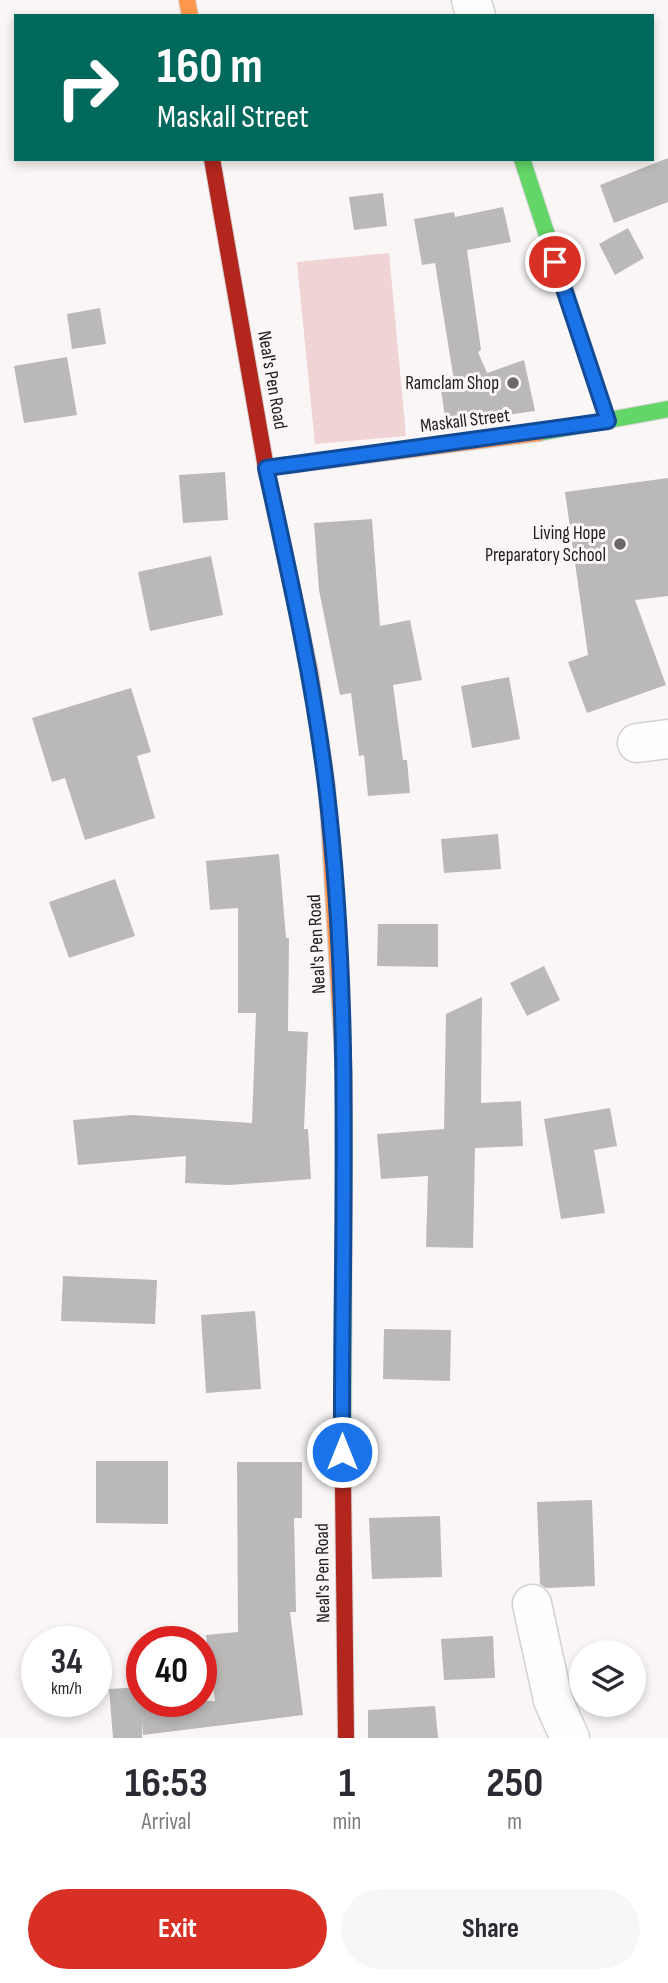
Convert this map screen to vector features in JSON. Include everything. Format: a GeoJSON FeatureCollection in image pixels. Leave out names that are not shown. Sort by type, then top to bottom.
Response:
{"type":"FeatureCollection","features":[{"type":"Feature","properties":{"kind":"street","name":"Neal's Pen Road"},"geometry":{"type":"LineString","coordinates":[[212,161],[266,468],[310,672],[327,786],[337,909],[344,1056],[342,1426],[346,1738]]}},
{"type":"Feature","properties":{"kind":"street"},"geometry":{"type":"LineString","coordinates":[[523,161],[608,421]]}},
{"type":"Feature","properties":{"kind":"street","name":"Maskall Street"},"geometry":{"type":"LineString","coordinates":[[266,468],[608,421],[668,409]]}},
{"type":"Feature","properties":{"kind":"street"},"geometry":{"type":"LineString","coordinates":[[532,1604],[553,1700],[570,1738]]}},
{"type":"Feature","properties":{"kind":"shaded area"},"geometry":{"type":"Polygon","coordinates":[[[389,253],[406,436],[315,444],[297,262],[389,253]]]}},
{"type":"Feature","properties":{"kind":"building"},"geometry":{"type":"Polygon","coordinates":[[[668,158],[668,202],[614,223],[600,185],[668,158]]]}},
{"type":"Feature","properties":{"kind":"building"},"geometry":{"type":"Polygon","coordinates":[[[383,193],[387,226],[354,230],[349,197],[383,193]]]}},
{"type":"Feature","properties":{"kind":"building"},"geometry":{"type":"Polygon","coordinates":[[[503,207],[511,242],[467,250],[481,350],[478,352],[487,373],[524,360],[535,411],[446,423],[441,390],[455,387],[435,263],[422,265],[414,219],[454,212],[455,217],[503,207]]]}},
{"type":"Feature","properties":{"kind":"building"},"geometry":{"type":"Polygon","coordinates":[[[628,228],[644,258],[615,275],[599,244],[628,228]]]}},
{"type":"Feature","properties":{"kind":"building"},"geometry":{"type":"Polygon","coordinates":[[[100,308],[106,344],[72,349],[67,314],[100,308]]]}},
{"type":"Feature","properties":{"kind":"building"},"geometry":{"type":"Polygon","coordinates":[[[67,357],[77,415],[24,423],[14,366],[67,357]]]}},
{"type":"Feature","properties":{"kind":"building"},"geometry":{"type":"Polygon","coordinates":[[[225,472],[228,520],[183,523],[179,475],[225,472]]]}},
{"type":"Feature","properties":{"kind":"building","name":"Living Hope Preparatory School"},"geometry":{"type":"Polygon","coordinates":[[[668,478],[668,596],[635,600],[666,685],[587,713],[568,662],[588,655],[565,492],[668,478]]]}},
{"type":"Feature","properties":{"kind":"building"},"geometry":{"type":"Polygon","coordinates":[[[372,519],[380,626],[410,620],[422,680],[393,685],[403,760],[407,760],[410,793],[368,796],[364,755],[359,756],[351,693],[340,695],[319,590],[314,523],[372,519]]]}},
{"type":"Feature","properties":{"kind":"building"},"geometry":{"type":"Polygon","coordinates":[[[211,556],[223,615],[150,631],[138,572],[211,556]]]}},
{"type":"Feature","properties":{"kind":"building"},"geometry":{"type":"Polygon","coordinates":[[[509,677],[520,739],[472,748],[461,686],[509,677]]]}},
{"type":"Feature","properties":{"kind":"building"},"geometry":{"type":"Polygon","coordinates":[[[131,688],[151,752],[137,756],[155,818],[85,840],[65,778],[52,782],[32,718],[131,688]]]}},
{"type":"Feature","properties":{"kind":"building"},"geometry":{"type":"Polygon","coordinates":[[[498,834],[501,869],[444,873],[441,839],[498,834]]]}},
{"type":"Feature","properties":{"kind":"building"},"geometry":{"type":"Polygon","coordinates":[[[279,854],[286,938],[289,938],[288,1031],[308,1032],[304,1129],[308,1129],[311,1179],[229,1185],[185,1183],[186,1156],[78,1165],[73,1120],[132,1115],[252,1123],[256,1013],[238,1013],[238,908],[210,910],[206,861],[279,854]]]}},
{"type":"Feature","properties":{"kind":"building"},"geometry":{"type":"Polygon","coordinates":[[[115,879],[135,936],[69,958],[49,902],[115,879]]]}},
{"type":"Feature","properties":{"kind":"building"},"geometry":{"type":"Polygon","coordinates":[[[378,924],[438,924],[438,967],[377,966],[378,924]]]}},
{"type":"Feature","properties":{"kind":"building"},"geometry":{"type":"Polygon","coordinates":[[[544,966],[560,1000],[527,1016],[510,983],[544,966]]]}},
{"type":"Feature","properties":{"kind":"building"},"geometry":{"type":"Polygon","coordinates":[[[482,997],[481,1103],[521,1101],[523,1146],[475,1148],[473,1248],[426,1247],[428,1176],[381,1179],[377,1134],[444,1129],[446,1014],[482,997]]]}},
{"type":"Feature","properties":{"kind":"building"},"geometry":{"type":"Polygon","coordinates":[[[610,1108],[617,1146],[594,1150],[605,1213],[561,1219],[544,1119],[610,1108]]]}},
{"type":"Feature","properties":{"kind":"building"},"geometry":{"type":"Polygon","coordinates":[[[63,1276],[157,1280],[155,1324],[61,1321],[63,1276]]]}},
{"type":"Feature","properties":{"kind":"building"},"geometry":{"type":"Polygon","coordinates":[[[255,1311],[261,1389],[206,1393],[201,1315],[255,1311]]]}},
{"type":"Feature","properties":{"kind":"building"},"geometry":{"type":"Polygon","coordinates":[[[384,1329],[451,1330],[450,1381],[383,1379],[384,1329]]]}},
{"type":"Feature","properties":{"kind":"building"},"geometry":{"type":"Polygon","coordinates":[[[96,1461],[168,1461],[168,1524],[96,1523],[96,1461]]]}},
{"type":"Feature","properties":{"kind":"building"},"geometry":{"type":"Polygon","coordinates":[[[237,1462],[302,1462],[302,1518],[294,1518],[296,1612],[290,1612],[303,1715],[143,1735],[142,1721],[142,1738],[113,1738],[112,1689],[126,1688],[126,1717],[217,1717],[217,1634],[238,1632],[237,1462]]]}},
{"type":"Feature","properties":{"kind":"building"},"geometry":{"type":"Polygon","coordinates":[[[592,1500],[595,1586],[546,1588],[540,1584],[537,1502],[592,1500]]]}},
{"type":"Feature","properties":{"kind":"building"},"geometry":{"type":"Polygon","coordinates":[[[440,1516],[442,1577],[372,1579],[369,1518],[440,1516]]]}},
{"type":"Feature","properties":{"kind":"building"},"geometry":{"type":"Polygon","coordinates":[[[493,1636],[495,1678],[444,1680],[441,1639],[493,1636]]]}},
{"type":"Feature","properties":{"kind":"building"},"geometry":{"type":"Polygon","coordinates":[[[435,1706],[438,1738],[368,1738],[368,1710],[435,1706]]]}},
{"type":"Feature","properties":{"kind":"traffic: fast"},"geometry":{"type":"LineString","coordinates":[[523,161],[608,421]]}},
{"type":"Feature","properties":{"kind":"traffic: fast"},"geometry":{"type":"LineString","coordinates":[[539,433],[668,409]]}},
{"type":"Feature","properties":{"kind":"traffic: fast"},"geometry":{"type":"LineString","coordinates":[[343,1484],[344,1075]]}},
{"type":"Feature","properties":{"kind":"traffic: slow"},"geometry":{"type":"LineString","coordinates":[[187,0],[190,14]]}},
{"type":"Feature","properties":{"kind":"traffic: slow"},"geometry":{"type":"LineString","coordinates":[[266,468],[539,433]]}},
{"type":"Feature","properties":{"kind":"traffic: slow"},"geometry":{"type":"LineString","coordinates":[[297,611],[310,672],[327,786],[344,1075]]}},
{"type":"Feature","properties":{"kind":"traffic: jam"},"geometry":{"type":"LineString","coordinates":[[212,161],[266,468],[297,611]]}},
{"type":"Feature","properties":{"kind":"traffic: jam"},"geometry":{"type":"LineString","coordinates":[[343,1484],[346,1738]]}},
{"type":"Feature","properties":{"kind":"place","name":"Ramclam Shop"},"geometry":{"type":"Point","coordinates":[513,383]}},
{"type":"Feature","properties":{"kind":"place","name":"Living Hope Preparatory School"},"geometry":{"type":"Point","coordinates":[620,544]}},
{"type":"Feature","properties":{"kind":"route"},"geometry":{"type":"LineString","coordinates":[[342,1452],[344,1056],[337,909],[327,786],[310,672],[266,468],[568,429],[608,421],[555,262]]}}]}
